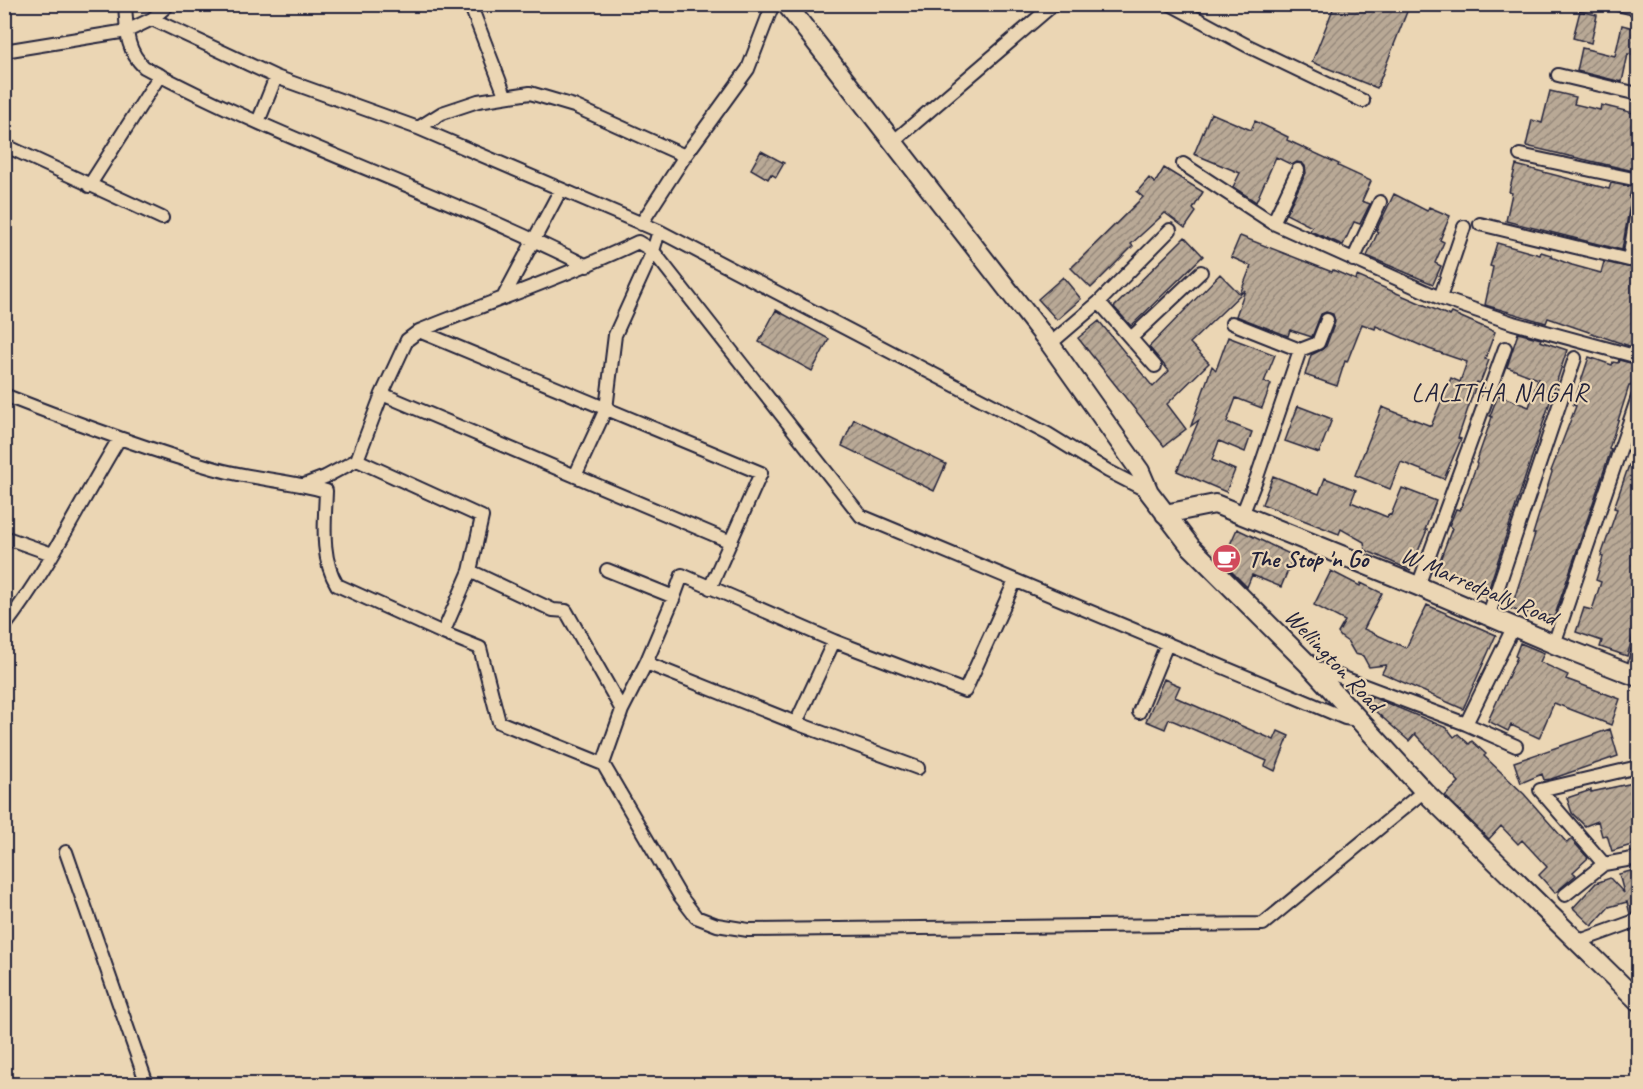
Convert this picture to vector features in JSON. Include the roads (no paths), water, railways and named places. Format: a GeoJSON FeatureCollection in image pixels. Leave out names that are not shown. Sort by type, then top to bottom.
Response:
{"type":"FeatureCollection","features":[{"type":"Feature","properties":{"kind":"main road","name":"Wellington Road"},"geometry":{"type":"LineString","coordinates":[[793,7],[893,142],[1050,344],[1140,471],[1149,492],[1191,547],[1308,664],[1424,791],[1638,1001]]}},
{"type":"Feature","properties":{"kind":"main road","name":"W Marredpally Road"},"geometry":{"type":"LineString","coordinates":[[1165,514],[1215,504],[1418,586],[1513,628],[1635,676]]}},
{"type":"Feature","properties":{"kind":"street"},"geometry":{"type":"LineString","coordinates":[[125,4],[131,53],[144,67],[258,122],[534,239],[587,266]]}},
{"type":"Feature","properties":{"kind":"street"},"geometry":{"type":"LineString","coordinates":[[4,51],[127,31],[152,19],[169,4]]}},
{"type":"Feature","properties":{"kind":"street"},"geometry":{"type":"LineString","coordinates":[[470,4],[505,95]]}},
{"type":"Feature","properties":{"kind":"street"},"geometry":{"type":"LineString","coordinates":[[641,224],[685,156],[748,69],[773,4]]}},
{"type":"Feature","properties":{"kind":"street"},"geometry":{"type":"LineString","coordinates":[[893,142],[1054,4]]}},
{"type":"Feature","properties":{"kind":"street"},"geometry":{"type":"LineString","coordinates":[[1170,4],[1246,45],[1363,101]]}},
{"type":"Feature","properties":{"kind":"street"},"geometry":{"type":"LineString","coordinates":[[1619,5],[1638,9]]}},
{"type":"Feature","properties":{"kind":"street"},"geometry":{"type":"LineString","coordinates":[[152,19],[276,77],[418,128],[659,231],[1048,434],[1108,471],[1149,492]]}},
{"type":"Feature","properties":{"kind":"street"},"geometry":{"type":"LineString","coordinates":[[89,186],[160,75]]}},
{"type":"Feature","properties":{"kind":"street"},"geometry":{"type":"LineString","coordinates":[[1558,75],[1638,94]]}},
{"type":"Feature","properties":{"kind":"street"},"geometry":{"type":"LineString","coordinates":[[258,122],[276,77]]}},
{"type":"Feature","properties":{"kind":"street"},"geometry":{"type":"LineString","coordinates":[[418,128],[442,113],[478,101],[505,95],[530,93],[574,106],[685,156]]}},
{"type":"Feature","properties":{"kind":"street"},"geometry":{"type":"LineString","coordinates":[[4,145],[162,218]]}},
{"type":"Feature","properties":{"kind":"street"},"geometry":{"type":"LineString","coordinates":[[1520,155],[1638,180]]}},
{"type":"Feature","properties":{"kind":"street"},"geometry":{"type":"LineString","coordinates":[[1183,164],[1273,223],[1440,298],[1513,323],[1638,357]]}},
{"type":"Feature","properties":{"kind":"street"},"geometry":{"type":"LineString","coordinates":[[1273,223],[1299,170]]}},
{"type":"Feature","properties":{"kind":"street"},"geometry":{"type":"LineString","coordinates":[[504,296],[561,189]]}},
{"type":"Feature","properties":{"kind":"street"},"geometry":{"type":"LineString","coordinates":[[1353,260],[1380,202]]}},
{"type":"Feature","properties":{"kind":"street"},"geometry":{"type":"LineString","coordinates":[[1480,224],[1634,262],[1638,205]]}},
{"type":"Feature","properties":{"kind":"street"},"geometry":{"type":"LineString","coordinates":[[1440,298],[1464,227]]}},
{"type":"Feature","properties":{"kind":"street"},"geometry":{"type":"LineString","coordinates":[[1050,344],[1099,302],[1170,230]]}},
{"type":"Feature","properties":{"kind":"street"},"geometry":{"type":"LineString","coordinates":[[575,476],[606,409],[615,335],[653,251],[659,231]]}},
{"type":"Feature","properties":{"kind":"street"},"geometry":{"type":"LineString","coordinates":[[304,485],[357,460],[382,394],[407,340],[418,331],[587,266],[638,242],[653,251],[861,516],[1345,718],[1359,720]]}},
{"type":"Feature","properties":{"kind":"street"},"geometry":{"type":"LineString","coordinates":[[1131,338],[1201,272]]}},
{"type":"Feature","properties":{"kind":"street"},"geometry":{"type":"LineString","coordinates":[[1099,302],[1155,366]]}},
{"type":"Feature","properties":{"kind":"street"},"geometry":{"type":"LineString","coordinates":[[1232,323],[1300,350],[1318,343],[1327,320]]}},
{"type":"Feature","properties":{"kind":"street"},"geometry":{"type":"LineString","coordinates":[[418,331],[760,473],[710,588]]}},
{"type":"Feature","properties":{"kind":"street"},"geometry":{"type":"LineString","coordinates":[[1418,586],[1504,348]]}},
{"type":"Feature","properties":{"kind":"street"},"geometry":{"type":"LineString","coordinates":[[1242,515],[1300,350]]}},
{"type":"Feature","properties":{"kind":"street"},"geometry":{"type":"LineString","coordinates":[[1488,617],[1575,358]]}},
{"type":"Feature","properties":{"kind":"street"},"geometry":{"type":"LineString","coordinates":[[382,394],[731,542]]}},
{"type":"Feature","properties":{"kind":"street"},"geometry":{"type":"LineString","coordinates":[[4,395],[119,439],[215,469],[326,491],[325,544],[330,573],[337,585],[480,648],[499,722],[603,764],[680,897],[696,917],[717,925],[748,930],[1263,924],[1424,791]]}},
{"type":"Feature","properties":{"kind":"street"},"geometry":{"type":"LineString","coordinates":[[1554,644],[1637,403]]}},
{"type":"Feature","properties":{"kind":"street"},"geometry":{"type":"LineString","coordinates":[[4,627],[18,610],[119,439]]}},
{"type":"Feature","properties":{"kind":"street"},"geometry":{"type":"LineString","coordinates":[[357,460],[482,517],[470,571],[443,633]]}},
{"type":"Feature","properties":{"kind":"street"},"geometry":{"type":"LineString","coordinates":[[4,537],[52,554]]}},
{"type":"Feature","properties":{"kind":"street"},"geometry":{"type":"LineString","coordinates":[[607,570],[674,597]]}},
{"type":"Feature","properties":{"kind":"street"},"geometry":{"type":"LineString","coordinates":[[470,571],[553,610],[567,610],[622,710]]}},
{"type":"Feature","properties":{"kind":"street"},"geometry":{"type":"LineString","coordinates":[[603,764],[622,710],[646,663],[682,575],[834,641],[965,691],[1015,581]]}},
{"type":"Feature","properties":{"kind":"street"},"geometry":{"type":"LineString","coordinates":[[1466,723],[1513,628]]}},
{"type":"Feature","properties":{"kind":"street"},"geometry":{"type":"LineString","coordinates":[[796,723],[834,641]]}},
{"type":"Feature","properties":{"kind":"street"},"geometry":{"type":"LineString","coordinates":[[1139,712],[1167,644]]}},
{"type":"Feature","properties":{"kind":"street"},"geometry":{"type":"LineString","coordinates":[[1635,676],[1638,651]]}},
{"type":"Feature","properties":{"kind":"street"},"geometry":{"type":"LineString","coordinates":[[646,663],[796,723],[918,768]]}},
{"type":"Feature","properties":{"kind":"street"},"geometry":{"type":"LineString","coordinates":[[1308,664],[1466,723],[1516,746]]}},
{"type":"Feature","properties":{"kind":"street"},"geometry":{"type":"LineString","coordinates":[[1604,864],[1540,790],[1638,767]]}},
{"type":"Feature","properties":{"kind":"street"},"geometry":{"type":"LineString","coordinates":[[66,852],[147,1084]]}},
{"type":"Feature","properties":{"kind":"street"},"geometry":{"type":"LineString","coordinates":[[1565,895],[1604,864],[1638,858]]}},
{"type":"Feature","properties":{"kind":"street"},"geometry":{"type":"LineString","coordinates":[[1577,942],[1638,920]]}},
{"type":"Feature","properties":{"kind":"place","name":"The Stop 'n Go"},"geometry":{"type":"Point","coordinates":[1227,559]}},
{"type":"Feature","properties":{"kind":"district","name":"LALITHA NAGAR"},"geometry":{"type":"Point","coordinates":[1500,392]}}]}
